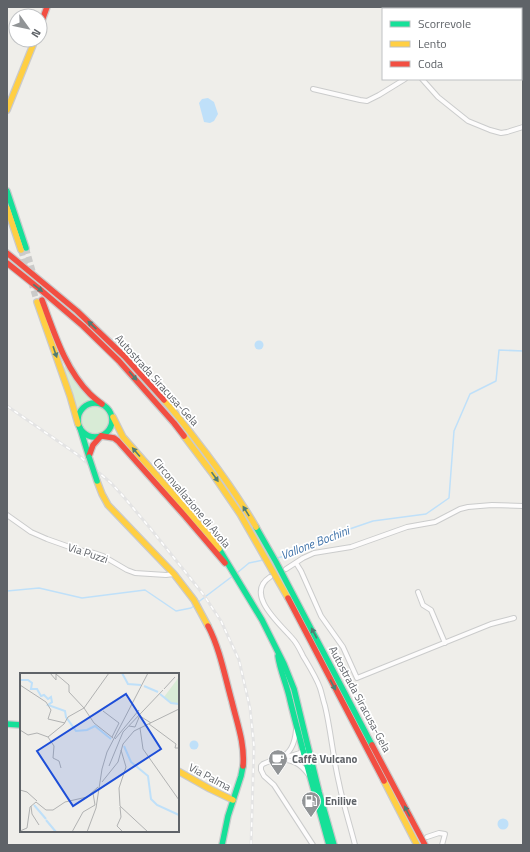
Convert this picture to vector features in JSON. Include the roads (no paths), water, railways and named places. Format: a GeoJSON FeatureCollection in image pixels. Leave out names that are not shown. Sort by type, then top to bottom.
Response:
{"type":"FeatureCollection","features":[{"type":"Feature","properties":{"kind":"main road"},"geometry":{"type":"LineString","coordinates":[[7,110],[32,48]]}},
{"type":"Feature","properties":{"kind":"main road"},"geometry":{"type":"LineString","coordinates":[[7,104],[16,88]]}},
{"type":"Feature","properties":{"kind":"main road"},"geometry":{"type":"LineString","coordinates":[[7,191],[11,220],[23,249],[10,208]]}},
{"type":"Feature","properties":{"kind":"main road","name":"Autostrada Siracusa-Gela"},"geometry":{"type":"LineString","coordinates":[[7,253],[77,311],[124,356],[180,418],[218,468],[267,544],[425,845]]}},
{"type":"Feature","properties":{"kind":"main road","name":"Autostrada Siracusa-Gela"},"geometry":{"type":"LineString","coordinates":[[7,264],[42,291],[83,326],[119,361],[174,423],[212,473],[240,514],[284,590],[417,845]]}},
{"type":"Feature","properties":{"kind":"main road"},"geometry":{"type":"LineString","coordinates":[[89,457],[94,442],[112,426],[112,417],[109,409],[95,399],[68,364],[39,301],[89,457],[102,494],[108,505],[174,574],[194,600],[213,636],[222,664],[241,739],[243,754],[241,776],[228,816],[222,845]]}},
{"type":"Feature","properties":{"kind":"main road"},"geometry":{"type":"LineString","coordinates":[[102,404],[98,402],[90,403],[82,408],[78,415],[79,426],[84,433],[89,436],[102,436]]}},
{"type":"Feature","properties":{"kind":"main road","name":"Circonvallazione di Avola"},"geometry":{"type":"LineString","coordinates":[[112,417],[123,437],[208,534],[223,554],[231,569]]}},
{"type":"Feature","properties":{"kind":"main road","name":"Circonvallazione di Avola"},"geometry":{"type":"LineString","coordinates":[[102,436],[114,438],[118,441],[231,569]]}},
{"type":"Feature","properties":{"kind":"main road"},"geometry":{"type":"LineString","coordinates":[[231,569],[262,620],[284,664],[294,689],[309,754],[334,845]]}},
{"type":"Feature","properties":{"kind":"main road"},"geometry":{"type":"LineString","coordinates":[[276,650],[329,845]]}},
{"type":"Feature","properties":{"kind":"main road"},"geometry":{"type":"LineString","coordinates":[[7,724],[20,725]]}},
{"type":"Feature","properties":{"kind":"main road","name":"Via Palma"},"geometry":{"type":"LineString","coordinates":[[179,772],[233,800]]}},
{"type":"Feature","properties":{"kind":"street"},"geometry":{"type":"LineString","coordinates":[[313,89],[360,100],[367,100],[379,95],[404,80]]}},
{"type":"Feature","properties":{"kind":"street"},"geometry":{"type":"LineString","coordinates":[[423,80],[438,97],[468,120],[490,130],[501,133],[523,127]]}},
{"type":"Feature","properties":{"kind":"street"},"geometry":{"type":"LineString","coordinates":[[7,199],[10,208]]}},
{"type":"Feature","properties":{"kind":"street"},"geometry":{"type":"LineString","coordinates":[[7,213],[11,220]]}},
{"type":"Feature","properties":{"kind":"street"},"geometry":{"type":"LineString","coordinates":[[286,568],[314,553],[351,547],[408,527],[435,522],[460,509],[468,507],[523,506]]}},
{"type":"Feature","properties":{"kind":"street","name":"Via Puzzi"},"geometry":{"type":"LineString","coordinates":[[7,515],[31,532],[78,550],[103,556],[135,573],[166,576],[174,574]]}},
{"type":"Feature","properties":{"kind":"street"},"geometry":{"type":"LineString","coordinates":[[296,563],[321,616],[343,647],[357,678],[491,624],[514,618]]}},
{"type":"Feature","properties":{"kind":"street"},"geometry":{"type":"LineString","coordinates":[[270,577],[262,584],[260,589],[263,603],[277,622],[293,639],[320,688],[328,720],[339,784],[355,845]]}},
{"type":"Feature","properties":{"kind":"street"},"geometry":{"type":"LineString","coordinates":[[418,592],[423,605],[431,610],[445,643]]}},
{"type":"Feature","properties":{"kind":"street"},"geometry":{"type":"LineString","coordinates":[[281,758],[287,754],[294,743],[296,737],[296,722]]}},
{"type":"Feature","properties":{"kind":"street"},"geometry":{"type":"LineString","coordinates":[[303,751],[307,745]]}},
{"type":"Feature","properties":{"kind":"street"},"geometry":{"type":"LineString","coordinates":[[309,754],[299,750],[263,764],[261,766],[261,770],[264,776],[274,785],[313,845]]}},
{"type":"Feature","properties":{"kind":"street"},"geometry":{"type":"LineString","coordinates":[[281,758],[297,763],[310,778]]}},
{"type":"Feature","properties":{"kind":"street"},"geometry":{"type":"LineString","coordinates":[[426,837],[438,833],[445,834],[442,845]]}},
{"type":"Feature","properties":{"kind":"water"},"geometry":{"type":"Polygon","coordinates":[[[208,98],[214,102],[218,114],[214,121],[210,123],[204,122],[199,103],[202,99],[208,98]]]}},
{"type":"Feature","properties":{"kind":"water"},"geometry":{"type":"Polygon","coordinates":[[[259,340],[264,345],[259,350],[254,345],[259,340]]]}},
{"type":"Feature","properties":{"kind":"water"},"geometry":{"type":"Polygon","coordinates":[[[194,740],[199,745],[194,750],[189,745],[194,740]]]}},
{"type":"Feature","properties":{"kind":"water"},"geometry":{"type":"Polygon","coordinates":[[[501,819],[505,819],[507,820],[507,828],[501,829],[498,826],[498,822],[501,819]]]}},
{"type":"Feature","properties":{"kind":"waterway","name":"Vallone Bochini"},"geometry":{"type":"LineString","coordinates":[[277,558],[285,556],[335,534],[373,521],[426,514],[449,498],[454,431],[470,394],[496,381],[499,350],[523,351]]}},
{"type":"Feature","properties":{"kind":"waterway","name":"Vallone Bochini"},"geometry":{"type":"LineString","coordinates":[[237,573],[249,563],[263,560]]}},
{"type":"Feature","properties":{"kind":"waterway","name":"Vallone Bochini"},"geometry":{"type":"LineString","coordinates":[[197,603],[234,575]]}},
{"type":"Feature","properties":{"kind":"waterway","name":"Vallone Bochini"},"geometry":{"type":"LineString","coordinates":[[7,591],[39,588],[82,598],[145,590],[176,611],[194,606]]}},
{"type":"Feature","properties":{"kind":"tunnel"},"geometry":{"type":"LineString","coordinates":[[26,248],[34,276]]}},
{"type":"Feature","properties":{"kind":"tunnel"},"geometry":{"type":"LineString","coordinates":[[21,250],[27,271]]}},
{"type":"Feature","properties":{"kind":"tunnel"},"geometry":{"type":"LineString","coordinates":[[31,282],[37,302]]}},
{"type":"Feature","properties":{"kind":"railway"},"geometry":{"type":"LineString","coordinates":[[7,406],[78,455],[111,483],[150,528],[203,594],[221,621],[239,660],[250,708],[254,746],[251,845]]}},
{"type":"Feature","properties":{"kind":"place","name":"Caffè Vulcano"},"geometry":{"type":"Point","coordinates":[278,776]}},
{"type":"Feature","properties":{"kind":"place","name":"Enilive"},"geometry":{"type":"Point","coordinates":[311,818]}}]}
